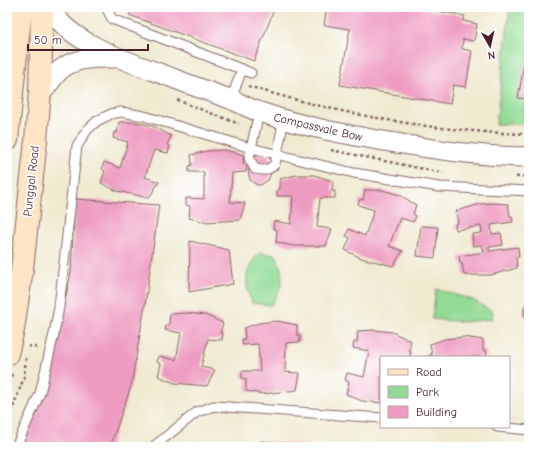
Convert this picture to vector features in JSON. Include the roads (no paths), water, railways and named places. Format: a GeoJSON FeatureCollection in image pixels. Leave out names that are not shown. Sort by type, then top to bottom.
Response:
{"type":"FeatureCollection","features":[{"type":"Feature","properties":{"kind":"main road"},"geometry":{"type":"LineString","coordinates":[[7,140],[21,7]]}},
{"type":"Feature","properties":{"kind":"main road","name":"Punggol Road"},"geometry":{"type":"LineString","coordinates":[[14,350],[13,330],[22,269],[40,94],[42,7]]}},
{"type":"Feature","properties":{"kind":"street","name":"Compassvale Bow"},"geometry":{"type":"LineString","coordinates":[[50,7],[52,13],[69,30],[117,58],[234,91],[259,112],[353,136],[450,152],[529,157]]}},
{"type":"Feature","properties":{"kind":"street","name":"Compassvale Bow"},"geometry":{"type":"LineString","coordinates":[[40,94],[61,69],[72,63],[98,58],[117,58]]}},
{"type":"Feature","properties":{"kind":"lane"},"geometry":{"type":"LineString","coordinates":[[106,7],[112,19],[246,71],[234,91]]}},
{"type":"Feature","properties":{"kind":"lane"},"geometry":{"type":"LineString","coordinates":[[16,447],[40,393],[50,351],[58,307],[77,146],[87,130],[111,114],[121,112],[144,116],[251,148],[354,173],[439,187],[529,191]]}},
{"type":"Feature","properties":{"kind":"lane"},"geometry":{"type":"LineString","coordinates":[[259,112],[249,158],[255,169],[262,171],[270,169],[276,164],[284,119]]}},
{"type":"Feature","properties":{"kind":"lane"},"geometry":{"type":"LineString","coordinates":[[153,447],[197,412],[214,406],[380,418]]}},
{"type":"Feature","properties":{"kind":"lane"},"geometry":{"type":"LineString","coordinates":[[508,428],[529,430]]}}]}
